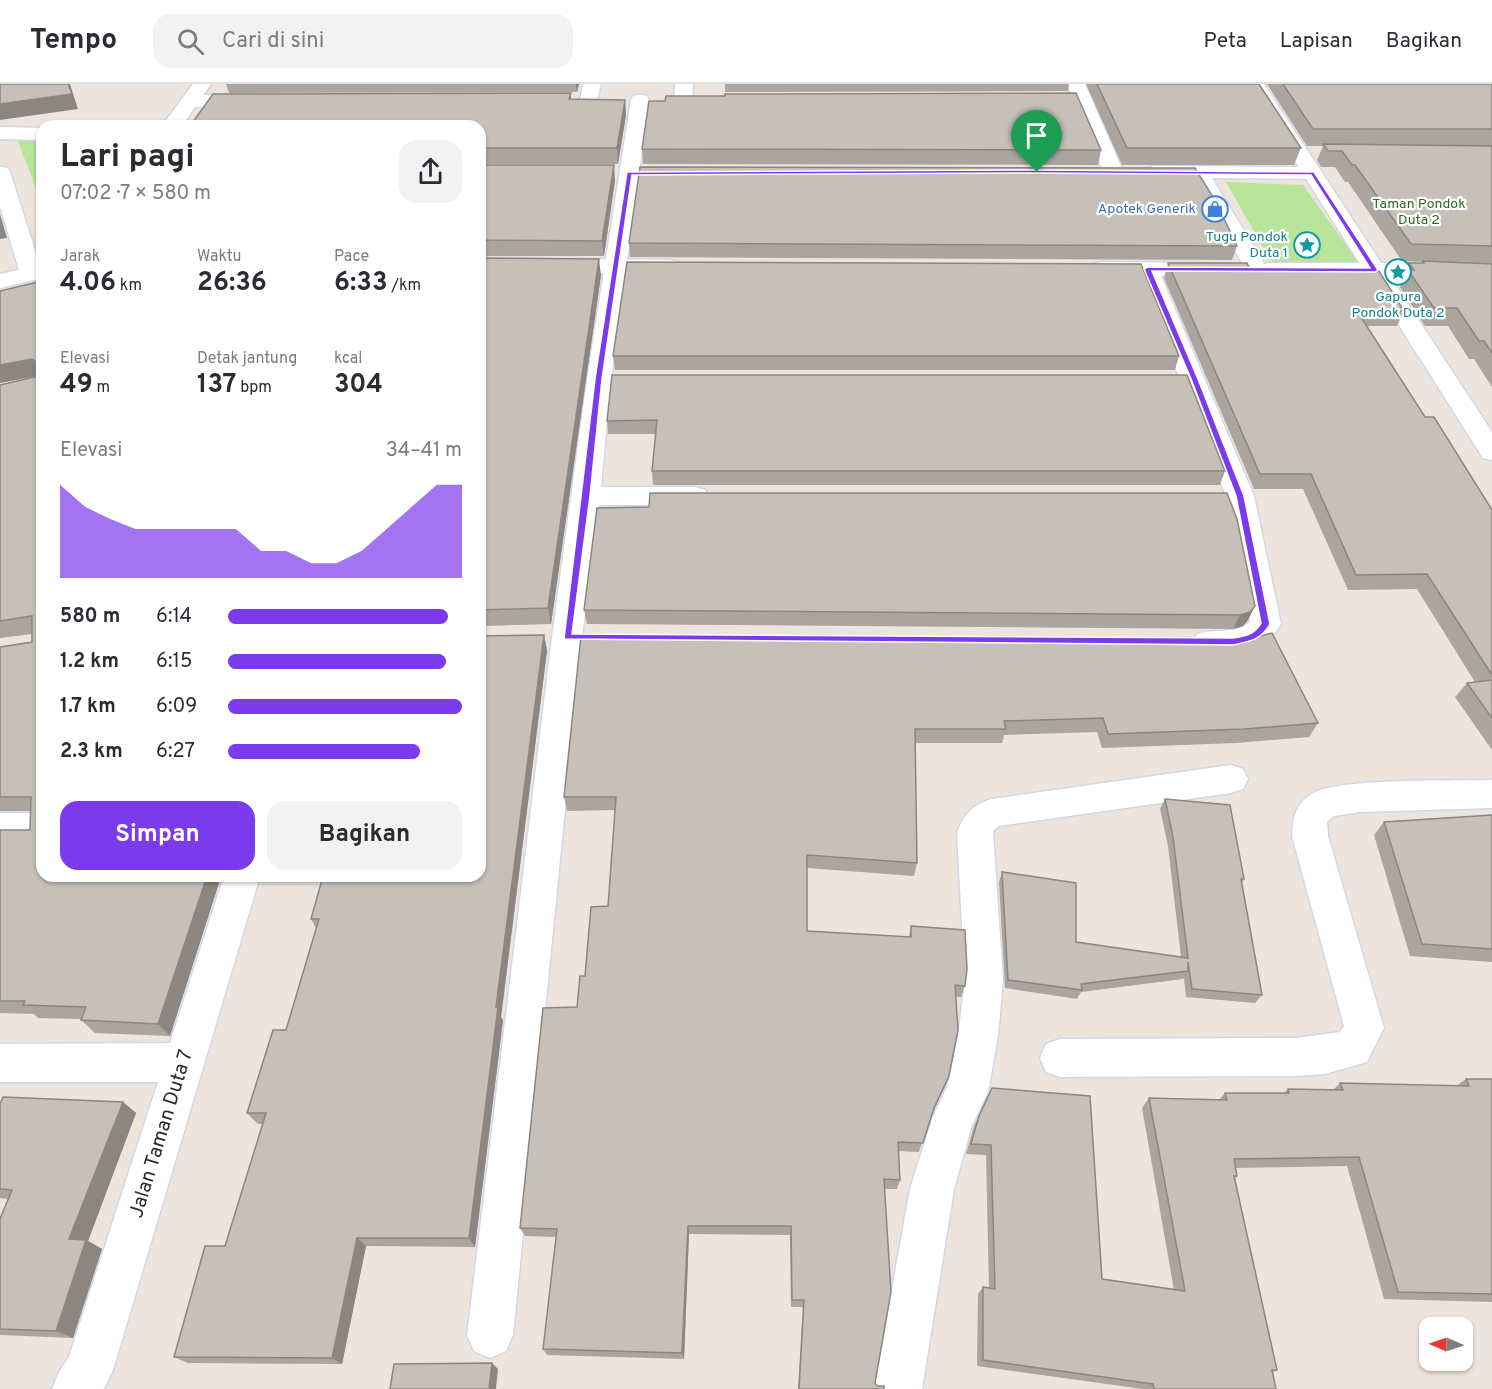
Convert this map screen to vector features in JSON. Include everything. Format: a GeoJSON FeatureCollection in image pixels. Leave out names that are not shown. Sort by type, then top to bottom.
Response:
{"type":"FeatureCollection","features":[{"type":"Feature","properties":{"kind":"street"},"geometry":{"type":"LineString","coordinates":[[176,120],[202,84]]}},
{"type":"Feature","properties":{"kind":"street"},"geometry":{"type":"LineString","coordinates":[[1255,84],[1299,154],[1317,163],[1375,270],[1492,452]]}},
{"type":"Feature","properties":{"kind":"street"},"geometry":{"type":"LineString","coordinates":[[566,100],[591,92],[623,100],[683,92],[706,100]]}},
{"type":"Feature","properties":{"kind":"street"},"geometry":{"type":"LineString","coordinates":[[1058,99],[1079,92],[1113,171]]}},
{"type":"Feature","properties":{"kind":"street"},"geometry":{"type":"LineString","coordinates":[[190,100],[273,100]]}},
{"type":"Feature","properties":{"kind":"street"},"geometry":{"type":"LineString","coordinates":[[490,1335],[567,637],[586,496],[611,379],[617,266],[628,173],[623,100]]}},
{"type":"Feature","properties":{"kind":"street"},"geometry":{"type":"LineString","coordinates":[[0,133],[36,134]]}},
{"type":"Feature","properties":{"kind":"street"},"geometry":{"type":"LineString","coordinates":[[1089,171],[1199,173],[1317,163]]}},
{"type":"Feature","properties":{"kind":"street"},"geometry":{"type":"LineString","coordinates":[[0,172],[36,269]]}},
{"type":"Feature","properties":{"kind":"street"},"geometry":{"type":"LineString","coordinates":[[1199,173],[1257,270]]}},
{"type":"Feature","properties":{"kind":"street"},"geometry":{"type":"LineString","coordinates":[[486,266],[687,267]]}},
{"type":"Feature","properties":{"kind":"street"},"geometry":{"type":"LineString","coordinates":[[1077,269],[1492,272]]}},
{"type":"Feature","properties":{"kind":"street"},"geometry":{"type":"LineString","coordinates":[[1148,269],[1182,379],[1228,496],[1266,624],[1261,632],[1244,641],[1185,641]]}},
{"type":"Feature","properties":{"kind":"street"},"geometry":{"type":"LineString","coordinates":[[0,281],[36,272]]}},
{"type":"Feature","properties":{"kind":"street"},"geometry":{"type":"LineString","coordinates":[[586,496],[717,496]]}},
{"type":"Feature","properties":{"kind":"street"},"geometry":{"type":"LineString","coordinates":[[898,1389],[932,1189],[953,1119],[967,1092],[978,1036],[984,981],[975,832],[979,822],[991,813],[1231,779]]}},
{"type":"Feature","properties":{"kind":"street"},"geometry":{"type":"LineString","coordinates":[[1060,1059],[1296,1057],[1325,1055],[1353,1048],[1364,1028],[1310,836],[1310,816],[1325,803],[1360,798],[1492,794]]}},
{"type":"Feature","properties":{"kind":"street"},"geometry":{"type":"LineString","coordinates":[[0,828],[36,828]]}},
{"type":"Feature","properties":{"kind":"street","name":"Jalan Taman Duta 7"},"geometry":{"type":"LineString","coordinates":[[76,1389],[89,1370],[240,882]]}},
{"type":"Feature","properties":{"kind":"street"},"geometry":{"type":"LineString","coordinates":[[0,1063],[184,1062]]}},
{"type":"Feature","properties":{"kind":"green space"},"geometry":{"type":"Polygon","coordinates":[[[17,139],[36,139],[36,188],[17,139]]]}},
{"type":"Feature","properties":{"kind":"green space"},"geometry":{"type":"Polygon","coordinates":[[[1226,182],[1303,185],[1359,263],[1272,263],[1226,182]]]}},
{"type":"Feature","properties":{"kind":"building"},"geometry":{"type":"Polygon","coordinates":[[[0,84],[68,84],[72,94],[0,104],[0,84]]]}},
{"type":"Feature","properties":{"kind":"building"},"geometry":{"type":"Polygon","coordinates":[[[1097,84],[1259,84],[1301,148],[1127,148],[1097,84]]]}},
{"type":"Feature","properties":{"kind":"building"},"geometry":{"type":"Polygon","coordinates":[[[1283,84],[1492,84],[1492,129],[1313,129],[1283,84]]]}},
{"type":"Feature","properties":{"kind":"building"},"geometry":{"type":"Polygon","coordinates":[[[571,93],[569,99],[625,100],[617,148],[486,148],[486,120],[194,120],[213,94],[571,93]]]}},
{"type":"Feature","properties":{"kind":"building"},"geometry":{"type":"Polygon","coordinates":[[[1076,93],[1101,150],[642,149],[649,101],[665,101],[666,96],[1076,93]]]}},
{"type":"Feature","properties":{"kind":"building"},"geometry":{"type":"Polygon","coordinates":[[[1323,144],[1492,146],[1492,246],[1411,244],[1355,165],[1352,165],[1342,151],[1328,151],[1323,144]]]}},
{"type":"Feature","properties":{"kind":"building"},"geometry":{"type":"Polygon","coordinates":[[[486,165],[614,165],[602,241],[486,240],[486,165]]]}},
{"type":"Feature","properties":{"kind":"building"},"geometry":{"type":"Polygon","coordinates":[[[640,167],[1195,168],[1216,202],[1237,246],[629,243],[640,167]]]}},
{"type":"Feature","properties":{"kind":"building"},"geometry":{"type":"Polygon","coordinates":[[[486,258],[599,259],[548,608],[486,610],[486,258]]]}},
{"type":"Feature","properties":{"kind":"building"},"geometry":{"type":"Polygon","coordinates":[[[1423,261],[1492,264],[1492,353],[1484,341],[1479,341],[1457,308],[1434,308],[1408,270],[1414,270],[1409,263],[1424,263],[1423,261]]]}},
{"type":"Feature","properties":{"kind":"building"},"geometry":{"type":"Polygon","coordinates":[[[627,262],[1141,264],[1179,356],[613,356],[627,262]]]}},
{"type":"Feature","properties":{"kind":"building"},"geometry":{"type":"Polygon","coordinates":[[[1168,263],[1247,263],[1250,269],[1379,271],[1404,311],[1357,311],[1425,417],[1434,417],[1492,510],[1492,675],[1427,574],[1356,575],[1311,474],[1260,474],[1168,263]]]}},
{"type":"Feature","properties":{"kind":"building"},"geometry":{"type":"Polygon","coordinates":[[[36,282],[36,882],[205,882],[158,1024],[81,1020],[86,1007],[23,1005],[25,1001],[0,1001],[0,830],[30,830],[31,797],[0,797],[0,647],[32,642],[32,616],[0,621],[0,385],[35,377],[35,361],[32,359],[0,365],[0,291],[36,282]]]}},
{"type":"Feature","properties":{"kind":"building"},"geometry":{"type":"Polygon","coordinates":[[[612,375],[1187,375],[1225,471],[652,471],[657,420],[607,421],[612,375]]]}},
{"type":"Feature","properties":{"kind":"building"},"geometry":{"type":"Polygon","coordinates":[[[650,493],[1227,493],[1237,519],[1255,606],[1250,612],[1240,615],[584,610],[597,508],[649,507],[650,493]]]}},
{"type":"Feature","properties":{"kind":"building"},"geometry":{"type":"Polygon","coordinates":[[[1272,633],[1318,723],[1244,729],[1108,734],[1103,718],[1004,721],[1006,729],[915,729],[917,863],[807,855],[807,931],[911,937],[911,926],[965,930],[967,969],[965,986],[955,985],[958,1030],[949,1076],[934,1108],[923,1143],[898,1142],[900,1180],[884,1179],[891,1292],[875,1383],[877,1386],[884,1386],[884,1389],[799,1389],[804,1300],[792,1300],[791,1226],[688,1226],[682,1353],[543,1349],[557,1229],[520,1228],[543,1008],[577,1007],[580,976],[585,976],[591,907],[608,906],[616,797],[564,797],[581,636],[1240,641],[1272,633]]]}},
{"type":"Feature","properties":{"kind":"building"},"geometry":{"type":"Polygon","coordinates":[[[544,635],[469,1238],[357,1238],[332,1358],[174,1357],[205,1246],[225,1246],[266,1113],[247,1113],[273,1030],[286,1030],[319,919],[311,919],[321,882],[486,882],[486,636],[544,635]]]}},
{"type":"Feature","properties":{"kind":"building"},"geometry":{"type":"Polygon","coordinates":[[[1492,680],[1492,718],[1467,683],[1492,680]]]}},
{"type":"Feature","properties":{"kind":"building"},"geometry":{"type":"Polygon","coordinates":[[[1165,799],[1230,805],[1262,995],[1192,989],[1188,962],[1188,971],[1081,984],[1082,990],[1008,980],[1002,872],[1076,883],[1076,942],[1188,958],[1173,837],[1165,799]]]}},
{"type":"Feature","properties":{"kind":"building"},"geometry":{"type":"Polygon","coordinates":[[[1492,815],[1492,949],[1422,944],[1384,822],[1492,815]]]}},
{"type":"Feature","properties":{"kind":"building"},"geometry":{"type":"Polygon","coordinates":[[[1466,1079],[1492,1079],[1492,1294],[1398,1292],[1359,1157],[1234,1159],[1237,1176],[1234,1176],[1277,1370],[1272,1370],[1276,1389],[1154,1389],[1153,1384],[983,1360],[983,1287],[995,1289],[991,1145],[971,1144],[979,1116],[992,1088],[1090,1096],[1102,1279],[1185,1291],[1149,1098],[1227,1100],[1225,1093],[1289,1093],[1288,1089],[1343,1090],[1340,1083],[1469,1086],[1466,1079]]]}},
{"type":"Feature","properties":{"kind":"building"},"geometry":{"type":"Polygon","coordinates":[[[3,1097],[123,1102],[69,1239],[86,1240],[56,1331],[0,1329],[0,1219],[12,1190],[0,1189],[0,1104],[3,1097]]]}},
{"type":"Feature","properties":{"kind":"building"},"geometry":{"type":"Polygon","coordinates":[[[492,1363],[489,1389],[390,1389],[394,1364],[492,1363]]]}},
{"type":"Feature","properties":{"kind":"place","name":"Apotek Generik"},"geometry":{"type":"Point","coordinates":[1215,209]}},
{"type":"Feature","properties":{"kind":"place","name":"Tugu Pondok Duta 1"},"geometry":{"type":"Point","coordinates":[1307,245]}},
{"type":"Feature","properties":{"kind":"place","name":"Gapura Pondok Duta 2"},"geometry":{"type":"Point","coordinates":[1398,272]}},
{"type":"Feature","properties":{"kind":"route"},"geometry":{"type":"LineString","coordinates":[[1037,172],[1312,173],[1375,270],[1148,269],[1240,496],[1266,624],[1261,632],[1244,641],[1233,642],[567,637],[599,379],[629,173],[1037,172]]}},
{"type":"Feature","properties":{"kind":"park label","name":"Taman Pondok Duta 2"},"geometry":{"type":"Point","coordinates":[1419,212]}}]}
